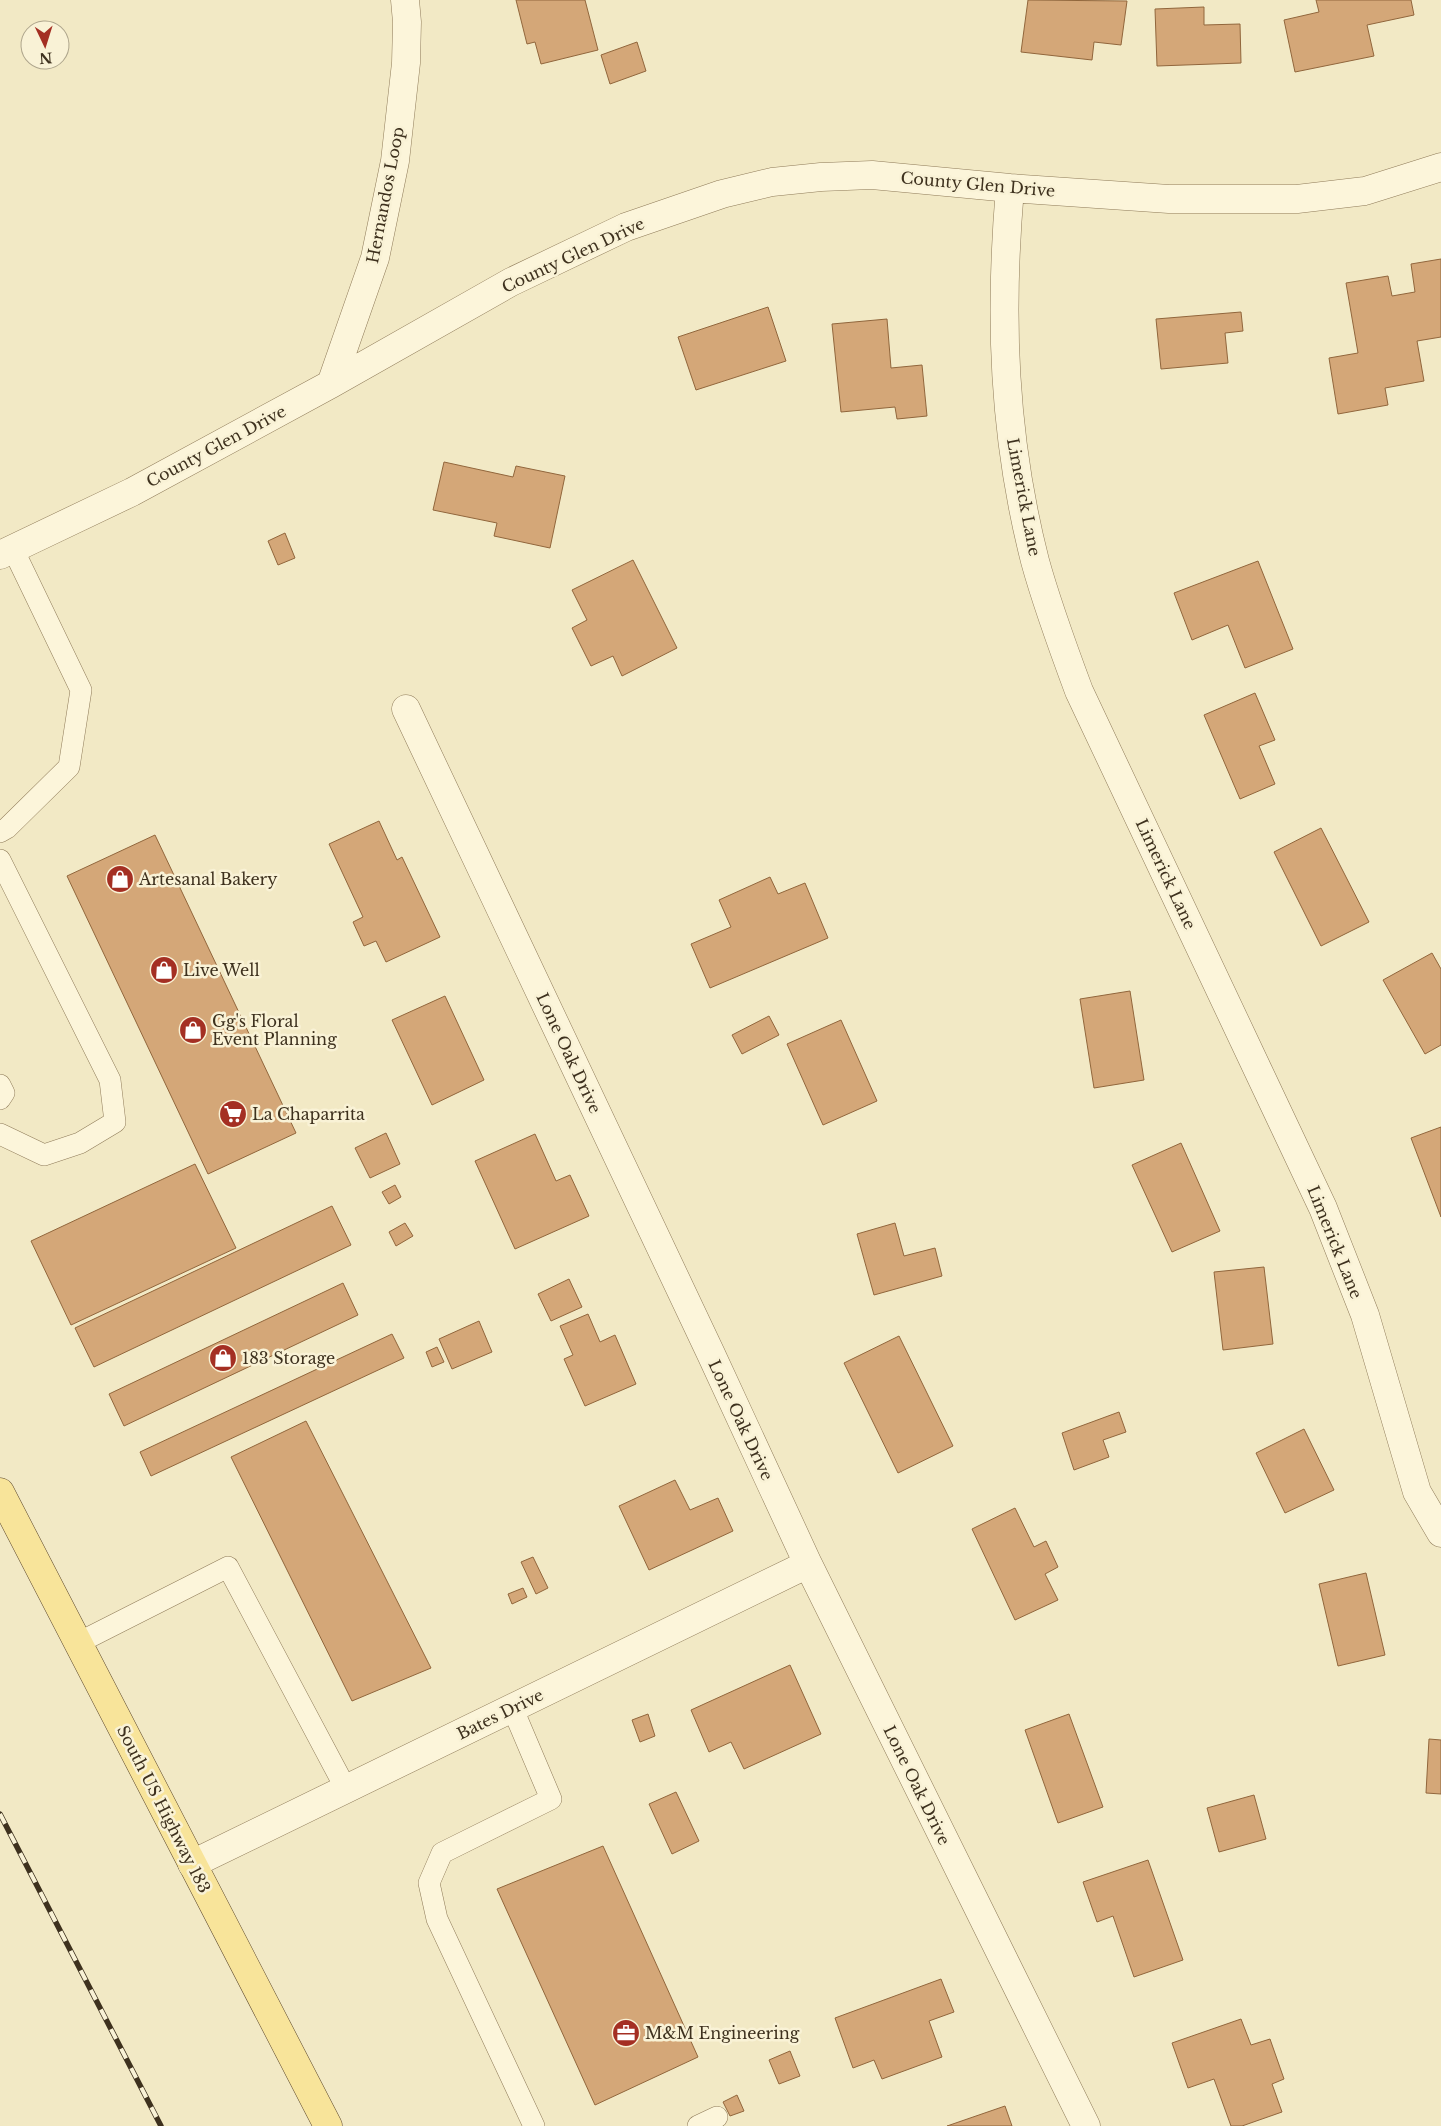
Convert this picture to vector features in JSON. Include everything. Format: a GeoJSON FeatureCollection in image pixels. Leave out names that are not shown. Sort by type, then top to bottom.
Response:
{"type":"FeatureCollection","features":[{"type":"Feature","properties":{"kind":"main road","name":"South US Highway 183"},"geometry":{"type":"LineString","coordinates":[[0,1492],[328,2126]]}},
{"type":"Feature","properties":{"kind":"street","name":"Hernandos Loop"},"geometry":{"type":"LineString","coordinates":[[332,384],[375,258],[395,161],[406,63],[407,22],[404,0]]}},
{"type":"Feature","properties":{"kind":"street","name":"County Glen Drive"},"geometry":{"type":"LineString","coordinates":[[7,552],[132,492],[332,384],[520,278],[626,227],[722,194],[782,181],[872,175],[1010,188],[1169,199],[1296,199],[1365,191],[1441,167]]}},
{"type":"Feature","properties":{"kind":"street","name":"Limerick Lane"},"geometry":{"type":"LineString","coordinates":[[1010,188],[1004,256],[1004,358],[1010,427],[1020,495],[1036,562],[1055,627],[1079,691],[1323,1208],[1364,1315],[1417,1492],[1441,1533]]}},
{"type":"Feature","properties":{"kind":"street","name":"Lone Oak Drive"},"geometry":{"type":"LineString","coordinates":[[406,709],[711,1354],[808,1564],[1086,2126]]}},
{"type":"Feature","properties":{"kind":"street","name":"Bates Drive"},"geometry":{"type":"LineString","coordinates":[[192,1864],[808,1564]]}},
{"type":"Feature","properties":{"kind":"lane"},"geometry":{"type":"LineString","coordinates":[[0,832],[7,828],[69,767],[81,690],[7,552]]}},
{"type":"Feature","properties":{"kind":"lane"},"geometry":{"type":"LineString","coordinates":[[0,860],[110,1080],[115,1122],[80,1143],[44,1155],[0,1134]]}},
{"type":"Feature","properties":{"kind":"lane"},"geometry":{"type":"LineString","coordinates":[[0,1086],[4,1092],[0,1099]]}},
{"type":"Feature","properties":{"kind":"lane"},"geometry":{"type":"LineString","coordinates":[[78,1643],[228,1567],[346,1789]]}},
{"type":"Feature","properties":{"kind":"lane"},"geometry":{"type":"LineString","coordinates":[[512,1707],[552,1799],[442,1853],[429,1883],[437,1919],[534,2126]]}},
{"type":"Feature","properties":{"kind":"lane"},"geometry":{"type":"LineString","coordinates":[[698,2126],[717,2117]]}},
{"type":"Feature","properties":{"kind":"building"},"geometry":{"type":"Polygon","coordinates":[[[516,0],[585,0],[598,50],[541,64],[535,42],[527,44],[516,0]]]}},
{"type":"Feature","properties":{"kind":"building"},"geometry":{"type":"Polygon","coordinates":[[[1028,0],[1127,1],[1121,45],[1094,42],[1092,60],[1021,52],[1028,0]]]}},
{"type":"Feature","properties":{"kind":"building"},"geometry":{"type":"Polygon","coordinates":[[[1316,0],[1411,0],[1414,15],[1367,25],[1374,56],[1295,72],[1284,20],[1319,12],[1316,0]]]}},
{"type":"Feature","properties":{"kind":"building"},"geometry":{"type":"Polygon","coordinates":[[[1204,7],[1204,25],[1240,24],[1241,63],[1157,66],[1155,9],[1204,7]]]}},
{"type":"Feature","properties":{"kind":"building"},"geometry":{"type":"Polygon","coordinates":[[[637,42],[646,71],[610,84],[601,55],[637,42]]]}},
{"type":"Feature","properties":{"kind":"building"},"geometry":{"type":"Polygon","coordinates":[[[1441,259],[1441,337],[1417,341],[1424,381],[1385,388],[1388,405],[1338,414],[1329,358],[1358,353],[1346,283],[1388,276],[1392,296],[1415,292],[1411,264],[1441,259]]]}},
{"type":"Feature","properties":{"kind":"building"},"geometry":{"type":"Polygon","coordinates":[[[768,307],[786,361],[696,390],[678,337],[768,307]]]}},
{"type":"Feature","properties":{"kind":"building"},"geometry":{"type":"Polygon","coordinates":[[[1241,312],[1243,331],[1225,333],[1228,363],[1161,369],[1156,319],[1241,312]]]}},
{"type":"Feature","properties":{"kind":"building"},"geometry":{"type":"Polygon","coordinates":[[[887,319],[891,368],[922,365],[927,416],[897,419],[895,407],[841,412],[832,324],[887,319]]]}},
{"type":"Feature","properties":{"kind":"building"},"geometry":{"type":"Polygon","coordinates":[[[444,462],[513,477],[516,466],[565,476],[550,548],[494,536],[497,523],[433,510],[444,462]]]}},
{"type":"Feature","properties":{"kind":"building"},"geometry":{"type":"Polygon","coordinates":[[[285,533],[295,558],[278,565],[268,541],[285,533]]]}},
{"type":"Feature","properties":{"kind":"building"},"geometry":{"type":"Polygon","coordinates":[[[633,560],[677,648],[622,676],[613,656],[591,666],[572,628],[587,620],[572,590],[633,560]]]}},
{"type":"Feature","properties":{"kind":"building"},"geometry":{"type":"Polygon","coordinates":[[[1258,561],[1293,649],[1245,668],[1228,625],[1192,640],[1174,593],[1258,561]]]}},
{"type":"Feature","properties":{"kind":"building"},"geometry":{"type":"Polygon","coordinates":[[[1255,693],[1275,740],[1259,746],[1275,784],[1240,799],[1204,715],[1255,693]]]}},
{"type":"Feature","properties":{"kind":"building"},"geometry":{"type":"Polygon","coordinates":[[[379,821],[397,860],[402,857],[440,937],[386,962],[376,941],[364,946],[353,922],[363,917],[329,844],[379,821]]]}},
{"type":"Feature","properties":{"kind":"building"},"geometry":{"type":"Polygon","coordinates":[[[1321,828],[1369,922],[1321,946],[1274,852],[1321,828]]]}},
{"type":"Feature","properties":{"kind":"building"},"geometry":{"type":"Polygon","coordinates":[[[155,835],[296,1133],[208,1174],[67,876],[155,835]]]}},
{"type":"Feature","properties":{"kind":"building"},"geometry":{"type":"Polygon","coordinates":[[[770,877],[778,894],[805,883],[828,938],[710,988],[691,944],[731,927],[719,900],[770,877]]]}},
{"type":"Feature","properties":{"kind":"building"},"geometry":{"type":"Polygon","coordinates":[[[1432,953],[1441,969],[1441,1045],[1425,1054],[1383,980],[1432,953]]]}},
{"type":"Feature","properties":{"kind":"building"},"geometry":{"type":"Polygon","coordinates":[[[1130,991],[1144,1080],[1094,1088],[1080,999],[1130,991]]]}},
{"type":"Feature","properties":{"kind":"building"},"geometry":{"type":"Polygon","coordinates":[[[445,996],[484,1080],[432,1105],[392,1020],[445,996]]]}},
{"type":"Feature","properties":{"kind":"building"},"geometry":{"type":"Polygon","coordinates":[[[769,1016],[779,1035],[742,1054],[732,1035],[769,1016]]]}},
{"type":"Feature","properties":{"kind":"building"},"geometry":{"type":"Polygon","coordinates":[[[841,1020],[877,1101],[823,1125],[787,1044],[841,1020]]]}},
{"type":"Feature","properties":{"kind":"building"},"geometry":{"type":"Polygon","coordinates":[[[1441,1127],[1441,1217],[1411,1138],[1441,1127]]]}},
{"type":"Feature","properties":{"kind":"building"},"geometry":{"type":"Polygon","coordinates":[[[386,1133],[400,1164],[370,1178],[355,1148],[386,1133]]]}},
{"type":"Feature","properties":{"kind":"building"},"geometry":{"type":"Polygon","coordinates":[[[535,1134],[556,1181],[570,1175],[589,1216],[515,1249],[475,1161],[535,1134]]]}},
{"type":"Feature","properties":{"kind":"building"},"geometry":{"type":"Polygon","coordinates":[[[1181,1143],[1220,1231],[1172,1252],[1132,1165],[1181,1143]]]}},
{"type":"Feature","properties":{"kind":"building"},"geometry":{"type":"Polygon","coordinates":[[[195,1164],[236,1248],[71,1325],[31,1241],[195,1164]]]}},
{"type":"Feature","properties":{"kind":"building"},"geometry":{"type":"Polygon","coordinates":[[[395,1185],[401,1197],[389,1204],[382,1192],[395,1185]]]}},
{"type":"Feature","properties":{"kind":"building"},"geometry":{"type":"Polygon","coordinates":[[[332,1206],[351,1245],[94,1367],[75,1328],[332,1206]]]}},
{"type":"Feature","properties":{"kind":"building"},"geometry":{"type":"Polygon","coordinates":[[[405,1223],[413,1236],[396,1246],[389,1232],[405,1223]]]}},
{"type":"Feature","properties":{"kind":"building"},"geometry":{"type":"Polygon","coordinates":[[[895,1223],[904,1256],[935,1248],[942,1276],[874,1295],[857,1234],[895,1223]]]}},
{"type":"Feature","properties":{"kind":"building"},"geometry":{"type":"Polygon","coordinates":[[[1264,1267],[1273,1344],[1223,1350],[1214,1272],[1264,1267]]]}},
{"type":"Feature","properties":{"kind":"building"},"geometry":{"type":"Polygon","coordinates":[[[569,1279],[582,1307],[551,1321],[538,1294],[569,1279]]]}},
{"type":"Feature","properties":{"kind":"building"},"geometry":{"type":"Polygon","coordinates":[[[343,1283],[358,1315],[124,1426],[109,1394],[343,1283]]]}},
{"type":"Feature","properties":{"kind":"building"},"geometry":{"type":"Polygon","coordinates":[[[588,1314],[600,1342],[615,1335],[636,1384],[585,1406],[564,1359],[573,1355],[560,1326],[588,1314]]]}},
{"type":"Feature","properties":{"kind":"building"},"geometry":{"type":"Polygon","coordinates":[[[479,1321],[492,1352],[452,1369],[439,1339],[479,1321]]]}},
{"type":"Feature","properties":{"kind":"building"},"geometry":{"type":"Polygon","coordinates":[[[392,1334],[404,1358],[151,1476],[140,1452],[392,1334]]]}},
{"type":"Feature","properties":{"kind":"building"},"geometry":{"type":"Polygon","coordinates":[[[899,1336],[953,1446],[898,1473],[844,1363],[899,1336]]]}},
{"type":"Feature","properties":{"kind":"building"},"geometry":{"type":"Polygon","coordinates":[[[437,1347],[444,1362],[432,1367],[426,1352],[437,1347]]]}},
{"type":"Feature","properties":{"kind":"building"},"geometry":{"type":"Polygon","coordinates":[[[1119,1412],[1126,1432],[1103,1440],[1109,1457],[1074,1470],[1062,1433],[1119,1412]]]}},
{"type":"Feature","properties":{"kind":"building"},"geometry":{"type":"Polygon","coordinates":[[[306,1421],[431,1668],[352,1701],[231,1457],[306,1421]]]}},
{"type":"Feature","properties":{"kind":"building"},"geometry":{"type":"Polygon","coordinates":[[[1304,1429],[1334,1490],[1285,1513],[1256,1453],[1304,1429]]]}},
{"type":"Feature","properties":{"kind":"building"},"geometry":{"type":"Polygon","coordinates":[[[675,1480],[690,1510],[718,1498],[733,1531],[649,1570],[619,1506],[675,1480]]]}},
{"type":"Feature","properties":{"kind":"building"},"geometry":{"type":"Polygon","coordinates":[[[1015,1508],[1034,1547],[1046,1541],[1058,1567],[1045,1574],[1058,1600],[1015,1620],[972,1529],[1015,1508]]]}},
{"type":"Feature","properties":{"kind":"building"},"geometry":{"type":"Polygon","coordinates":[[[533,1557],[548,1588],[536,1594],[521,1562],[533,1557]]]}},
{"type":"Feature","properties":{"kind":"building"},"geometry":{"type":"Polygon","coordinates":[[[1366,1573],[1385,1655],[1338,1666],[1319,1584],[1366,1573]]]}},
{"type":"Feature","properties":{"kind":"building"},"geometry":{"type":"Polygon","coordinates":[[[523,1588],[527,1597],[512,1604],[508,1594],[523,1588]]]}},
{"type":"Feature","properties":{"kind":"building"},"geometry":{"type":"Polygon","coordinates":[[[790,1665],[821,1734],[744,1769],[731,1742],[709,1752],[691,1710],[790,1665]]]}},
{"type":"Feature","properties":{"kind":"building"},"geometry":{"type":"Polygon","coordinates":[[[648,1714],[655,1736],[640,1742],[632,1720],[648,1714]]]}},
{"type":"Feature","properties":{"kind":"building"},"geometry":{"type":"Polygon","coordinates":[[[1069,1714],[1103,1807],[1058,1823],[1025,1730],[1069,1714]]]}},
{"type":"Feature","properties":{"kind":"building"},"geometry":{"type":"Polygon","coordinates":[[[1429,1739],[1441,1740],[1441,1794],[1426,1793],[1429,1739]]]}},
{"type":"Feature","properties":{"kind":"building"},"geometry":{"type":"Polygon","coordinates":[[[676,1792],[699,1841],[672,1854],[649,1804],[676,1792]]]}},
{"type":"Feature","properties":{"kind":"building"},"geometry":{"type":"Polygon","coordinates":[[[1254,1795],[1266,1839],[1219,1852],[1207,1808],[1254,1795]]]}},
{"type":"Feature","properties":{"kind":"building"},"geometry":{"type":"Polygon","coordinates":[[[603,1846],[698,2057],[595,2105],[497,1889],[603,1846]]]}},
{"type":"Feature","properties":{"kind":"building"},"geometry":{"type":"Polygon","coordinates":[[[1148,1860],[1183,1960],[1134,1977],[1113,1916],[1097,1922],[1083,1882],[1148,1860]]]}},
{"type":"Feature","properties":{"kind":"building"},"geometry":{"type":"Polygon","coordinates":[[[941,1979],[954,2012],[929,2021],[942,2057],[882,2079],[874,2060],[853,2068],[835,2018],[941,1979]]]}},
{"type":"Feature","properties":{"kind":"building"},"geometry":{"type":"Polygon","coordinates":[[[1241,2019],[1251,2045],[1270,2039],[1284,2079],[1272,2084],[1282,2112],[1242,2126],[1231,2126],[1214,2079],[1188,2088],[1172,2043],[1241,2019]]]}},
{"type":"Feature","properties":{"kind":"building"},"geometry":{"type":"Polygon","coordinates":[[[790,2051],[800,2076],[779,2084],[769,2060],[790,2051]]]}},
{"type":"Feature","properties":{"kind":"building"},"geometry":{"type":"Polygon","coordinates":[[[737,2095],[744,2111],[730,2116],[723,2102],[737,2095]]]}},
{"type":"Feature","properties":{"kind":"building"},"geometry":{"type":"Polygon","coordinates":[[[1005,2106],[1012,2126],[947,2126],[1005,2106]]]}},
{"type":"Feature","properties":{"kind":"railway"},"geometry":{"type":"LineString","coordinates":[[0,1814],[161,2126]]}},
{"type":"Feature","properties":{"kind":"place","name":"Artesanal Bakery"},"geometry":{"type":"Point","coordinates":[120,879]}},
{"type":"Feature","properties":{"kind":"place","name":"Live Well"},"geometry":{"type":"Point","coordinates":[164,970]}},
{"type":"Feature","properties":{"kind":"place","name":"Gg's Floral Event Planning"},"geometry":{"type":"Point","coordinates":[193,1030]}},
{"type":"Feature","properties":{"kind":"place","name":"La Chaparrita"},"geometry":{"type":"Point","coordinates":[233,1114]}},
{"type":"Feature","properties":{"kind":"place","name":"183 Storage"},"geometry":{"type":"Point","coordinates":[223,1358]}},
{"type":"Feature","properties":{"kind":"place","name":"M&M Engineering"},"geometry":{"type":"Point","coordinates":[626,2033]}}]}
